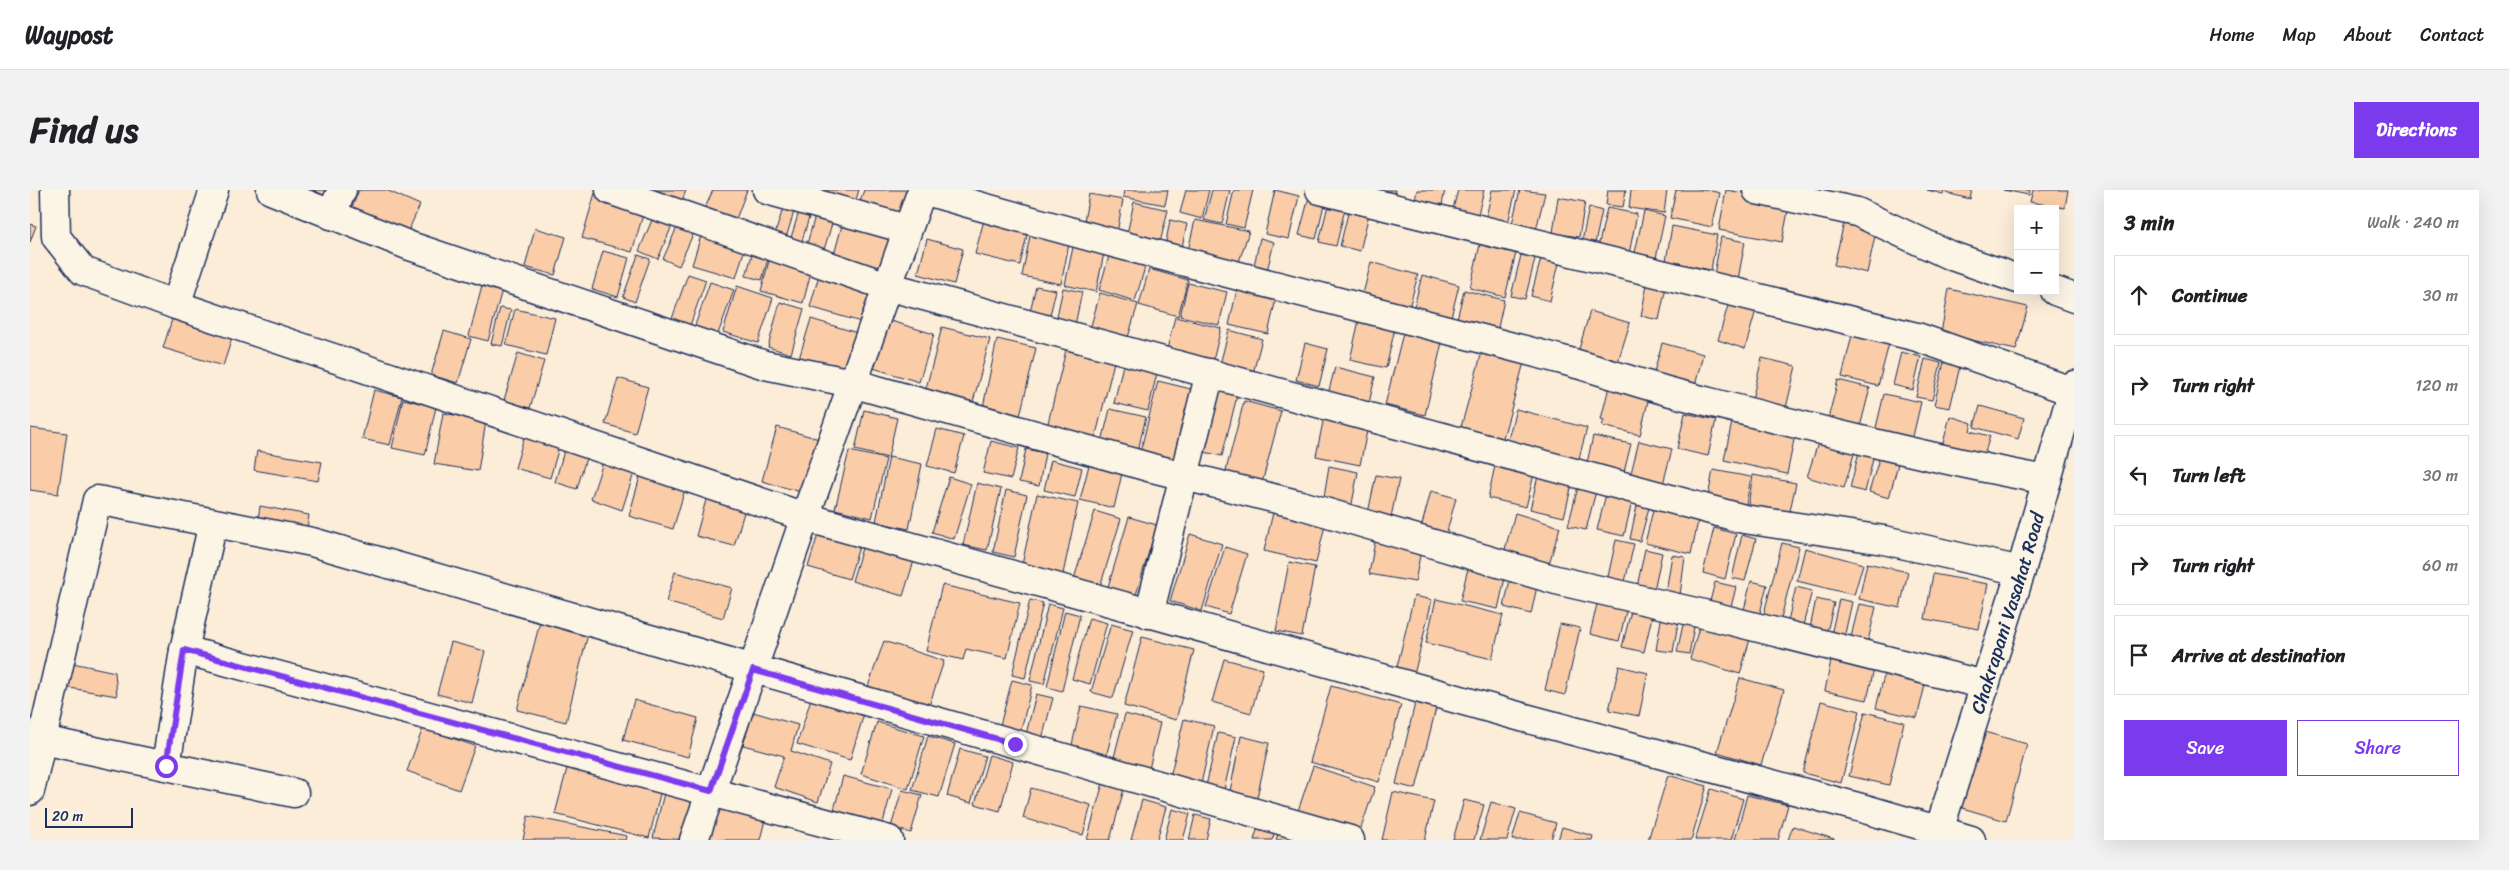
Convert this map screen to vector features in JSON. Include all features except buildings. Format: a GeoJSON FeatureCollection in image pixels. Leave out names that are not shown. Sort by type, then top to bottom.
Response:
{"type":"FeatureCollection","features":[{"type":"Feature","properties":{"kind":"street"},"geometry":{"type":"LineString","coordinates":[[55,190],[56,236],[83,271],[176,305],[805,517],[1938,836],[1971,840]]}},
{"type":"Feature","properties":{"kind":"street"},"geometry":{"type":"LineString","coordinates":[[176,305],[214,190]]}},
{"type":"Feature","properties":{"kind":"street"},"geometry":{"type":"LineString","coordinates":[[270,190],[410,246],[765,364],[852,383],[1184,476],[1300,506],[1556,580],[1708,615],[1985,685]]}},
{"type":"Feature","properties":{"kind":"street"},"geometry":{"type":"LineString","coordinates":[[330,215],[342,190]]}},
{"type":"Feature","properties":{"kind":"street"},"geometry":{"type":"LineString","coordinates":[[610,190],[887,286],[1744,519],[1884,540],[2021,572]]}},
{"type":"Feature","properties":{"kind":"street"},"geometry":{"type":"LineString","coordinates":[[767,190],[906,229]]}},
{"type":"Feature","properties":{"kind":"street"},"geometry":{"type":"LineString","coordinates":[[694,840],[906,229],[923,190],[1097,240],[1568,362],[1676,393],[1848,438],[1950,462],[2047,480]]}},
{"type":"Feature","properties":{"kind":"street"},"geometry":{"type":"LineString","coordinates":[[1320,190],[1917,337],[2073,390]]}},
{"type":"Feature","properties":{"kind":"street"},"geometry":{"type":"LineString","coordinates":[[1758,190],[1857,212],[1949,255],[2014,278]]}},
{"type":"Feature","properties":{"kind":"street"},"geometry":{"type":"LineString","coordinates":[[2059,292],[2074,298]]}},
{"type":"Feature","properties":{"kind":"street"},"geometry":{"type":"LineString","coordinates":[[1149,614],[1210,373]]}},
{"type":"Feature","properties":{"kind":"street","name":"Chakrapani Vasahat Road"},"geometry":{"type":"LineString","coordinates":[[1938,836],[2021,572],[2073,390]]}},
{"type":"Feature","properties":{"kind":"street"},"geometry":{"type":"LineString","coordinates":[[30,791],[97,500],[312,542],[1350,840]]}},
{"type":"Feature","properties":{"kind":"street"},"geometry":{"type":"LineString","coordinates":[[166,766],[184,650],[213,523]]}},
{"type":"Feature","properties":{"kind":"street"},"geometry":{"type":"LineString","coordinates":[[184,650],[889,840]]}},
{"type":"Feature","properties":{"kind":"street"},"geometry":{"type":"LineString","coordinates":[[42,740],[294,793]]}},
{"type":"Feature","properties":{"kind":"route"},"geometry":{"type":"LineString","coordinates":[[166,766],[184,650],[711,791],[753,670],[1015,744]]}}]}
